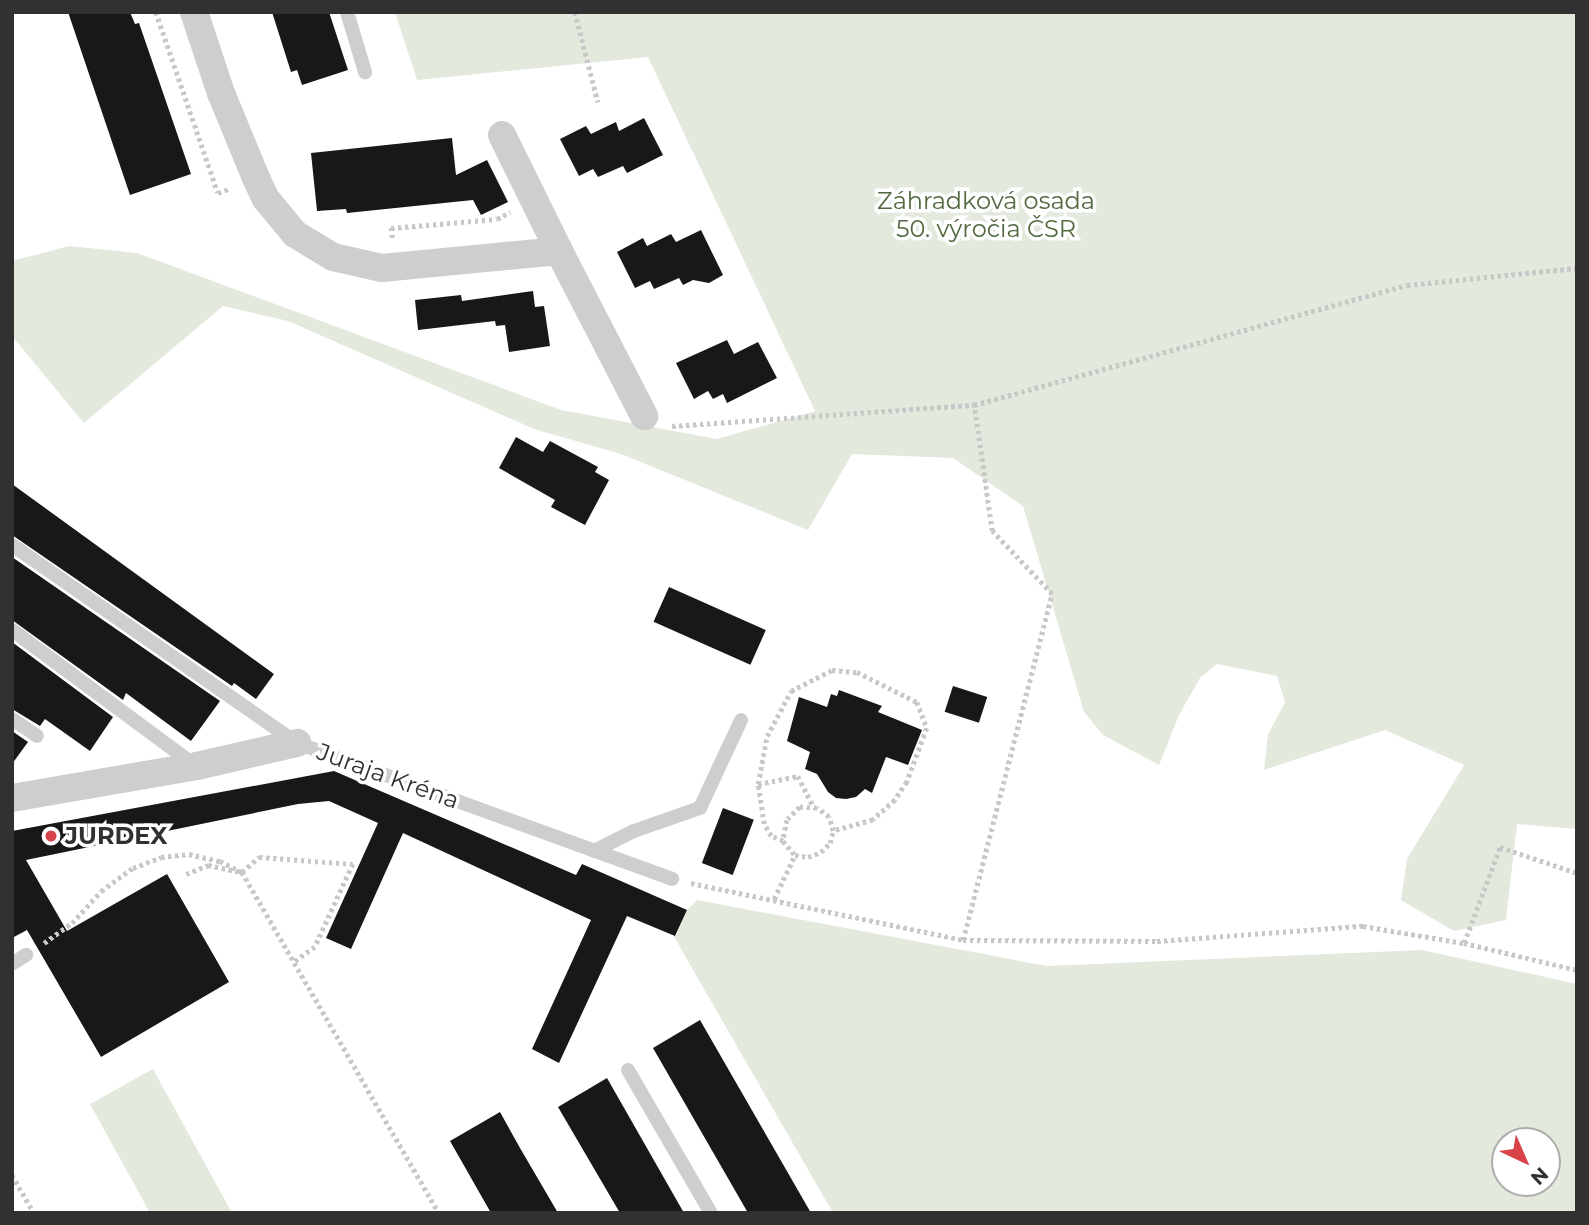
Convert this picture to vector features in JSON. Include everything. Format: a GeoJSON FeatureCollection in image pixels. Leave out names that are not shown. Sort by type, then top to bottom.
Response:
{"type":"FeatureCollection","features":[{"type":"Feature","properties":{"kind":"street"},"geometry":{"type":"LineString","coordinates":[[194,12],[221,93],[266,199],[295,234],[313,247],[357,265],[382,268],[559,251]]}},
{"type":"Feature","properties":{"kind":"street"},"geometry":{"type":"LineString","coordinates":[[502,135],[644,416]]}},
{"type":"Feature","properties":{"kind":"street","name":"Juraja Kréna"},"geometry":{"type":"LineString","coordinates":[[12,798],[197,766],[297,743]]}},
{"type":"Feature","properties":{"kind":"lane"},"geometry":{"type":"LineString","coordinates":[[347,12],[365,72]]}},
{"type":"Feature","properties":{"kind":"lane"},"geometry":{"type":"LineString","coordinates":[[12,545],[297,743]]}},
{"type":"Feature","properties":{"kind":"lane"},"geometry":{"type":"LineString","coordinates":[[12,631],[197,766]]}},
{"type":"Feature","properties":{"kind":"lane"},"geometry":{"type":"LineString","coordinates":[[12,719],[37,736]]}},
{"type":"Feature","properties":{"kind":"lane"},"geometry":{"type":"LineString","coordinates":[[594,851],[634,831],[700,807],[741,720]]}},
{"type":"Feature","properties":{"kind":"lane","name":"Juraja Kréna"},"geometry":{"type":"LineString","coordinates":[[297,743],[672,880]]}},
{"type":"Feature","properties":{"kind":"lane"},"geometry":{"type":"LineString","coordinates":[[12,964],[26,956]]}},
{"type":"Feature","properties":{"kind":"lane"},"geometry":{"type":"LineString","coordinates":[[628,1070],[711,1213]]}},
{"type":"Feature","properties":{"kind":"path"},"geometry":{"type":"LineString","coordinates":[[575,12],[598,102]]}},
{"type":"Feature","properties":{"kind":"path"},"geometry":{"type":"LineString","coordinates":[[391,228],[497,219],[535,201]]}},
{"type":"Feature","properties":{"kind":"path"},"geometry":{"type":"LineString","coordinates":[[644,416],[664,426],[974,405],[1406,285],[1577,268]]}},
{"type":"Feature","properties":{"kind":"path"},"geometry":{"type":"LineString","coordinates":[[963,940],[1052,594],[992,531],[974,405]]}},
{"type":"Feature","properties":{"kind":"path"},"geometry":{"type":"LineString","coordinates":[[783,841],[787,820],[800,807],[815,808],[830,817],[833,831],[830,843],[821,852],[808,857],[795,855],[783,841],[771,836],[765,824],[758,784],[767,736],[791,691],[832,670],[857,672],[917,702],[927,728],[907,782],[873,820],[833,831]]}},
{"type":"Feature","properties":{"kind":"path"},"geometry":{"type":"LineString","coordinates":[[758,784],[798,776],[815,808]]}},
{"type":"Feature","properties":{"kind":"path"},"geometry":{"type":"LineString","coordinates":[[1464,943],[1500,847],[1577,873]]}},
{"type":"Feature","properties":{"kind":"path"},"geometry":{"type":"LineString","coordinates":[[26,956],[72,923],[101,891],[133,868],[161,857],[189,855],[220,861],[242,872],[439,1213]]}},
{"type":"Feature","properties":{"kind":"path"},"geometry":{"type":"LineString","coordinates":[[774,899],[795,855]]}},
{"type":"Feature","properties":{"kind":"path"},"geometry":{"type":"LineString","coordinates":[[242,872],[259,857],[353,864],[315,947],[294,962]]}},
{"type":"Feature","properties":{"kind":"path"},"geometry":{"type":"LineString","coordinates":[[186,874],[208,865],[242,872]]}},
{"type":"Feature","properties":{"kind":"path"},"geometry":{"type":"LineString","coordinates":[[672,880],[963,940],[1157,941],[1363,926],[1464,943],[1577,970]]}},
{"type":"Feature","properties":{"kind":"path"},"geometry":{"type":"LineString","coordinates":[[12,1175],[34,1213]]}},
{"type":"Feature","properties":{"kind":"green space","name":"Záhradková osada 50. výročia ČSR"},"geometry":{"type":"Polygon","coordinates":[[[395,12],[1577,12],[1577,829],[1517,824],[1506,920],[1454,931],[1401,900],[1407,859],[1464,765],[1385,730],[1264,770],[1268,735],[1285,702],[1277,676],[1217,664],[1200,678],[1179,715],[1159,765],[1103,735],[1084,712],[1023,506],[953,458],[852,454],[808,530],[621,454],[534,429],[288,321],[223,306],[84,423],[12,336],[12,261],[69,246],[137,253],[561,410],[717,439],[815,411],[648,57],[417,80],[395,12]]]}},
{"type":"Feature","properties":{"kind":"green space"},"geometry":{"type":"Polygon","coordinates":[[[697,900],[1047,966],[1422,950],[1577,984],[1577,1213],[833,1213],[673,935],[676,936],[687,910],[697,900]]]}},
{"type":"Feature","properties":{"kind":"green space"},"geometry":{"type":"Polygon","coordinates":[[[153,1069],[232,1213],[150,1213],[90,1104],[153,1069]]]}},
{"type":"Feature","properties":{"kind":"building"},"geometry":{"type":"Polygon","coordinates":[[[68,12],[130,12],[135,24],[139,23],[191,174],[130,195],[68,12]]]}},
{"type":"Feature","properties":{"kind":"building"},"geometry":{"type":"Polygon","coordinates":[[[272,12],[329,12],[348,70],[302,85],[297,70],[291,72],[272,12]]]}},
{"type":"Feature","properties":{"kind":"building"},"geometry":{"type":"Polygon","coordinates":[[[644,118],[663,155],[627,173],[623,166],[598,177],[593,169],[579,176],[560,139],[586,126],[591,134],[616,122],[619,131],[644,118]]]}},
{"type":"Feature","properties":{"kind":"building"},"geometry":{"type":"Polygon","coordinates":[[[452,138],[456,175],[487,160],[508,202],[481,215],[473,200],[347,213],[346,209],[317,211],[311,153],[452,138]]]}},
{"type":"Feature","properties":{"kind":"building"},"geometry":{"type":"Polygon","coordinates":[[[701,230],[723,275],[709,283],[693,280],[683,285],[679,278],[654,289],[650,281],[635,288],[617,252],[643,238],[647,246],[671,234],[676,242],[701,230]]]}},
{"type":"Feature","properties":{"kind":"building"},"geometry":{"type":"Polygon","coordinates":[[[533,291],[535,307],[544,306],[550,346],[509,352],[505,325],[496,326],[495,321],[418,330],[415,300],[461,295],[462,301],[533,291]]]}},
{"type":"Feature","properties":{"kind":"building"},"geometry":{"type":"Polygon","coordinates":[[[727,340],[734,354],[758,342],[777,378],[727,403],[723,394],[713,399],[708,391],[694,399],[676,363],[727,340]]]}},
{"type":"Feature","properties":{"kind":"building"},"geometry":{"type":"Polygon","coordinates":[[[516,437],[543,452],[550,441],[598,467],[595,472],[609,480],[585,525],[551,507],[555,500],[499,468],[516,437]]]}},
{"type":"Feature","properties":{"kind":"building"},"geometry":{"type":"Polygon","coordinates":[[[12,484],[274,674],[256,699],[234,683],[232,686],[12,535],[12,484]]]}},
{"type":"Feature","properties":{"kind":"building"},"geometry":{"type":"Polygon","coordinates":[[[12,557],[220,701],[191,741],[126,693],[123,700],[12,620],[12,557]]]}},
{"type":"Feature","properties":{"kind":"building"},"geometry":{"type":"Polygon","coordinates":[[[669,587],[766,630],[750,665],[654,622],[669,587]]]}},
{"type":"Feature","properties":{"kind":"building"},"geometry":{"type":"Polygon","coordinates":[[[12,642],[113,717],[90,751],[45,719],[40,726],[12,709],[12,642]]]}},
{"type":"Feature","properties":{"kind":"building"},"geometry":{"type":"Polygon","coordinates":[[[953,686],[987,697],[979,723],[945,712],[953,686]]]}},
{"type":"Feature","properties":{"kind":"building"},"geometry":{"type":"Polygon","coordinates":[[[839,690],[882,706],[878,712],[922,730],[908,765],[886,757],[872,793],[865,789],[856,797],[846,799],[836,798],[828,792],[817,774],[805,769],[810,752],[787,741],[799,697],[827,707],[831,694],[837,696],[839,690]]]}},
{"type":"Feature","properties":{"kind":"building"},"geometry":{"type":"Polygon","coordinates":[[[12,731],[28,742],[12,764],[12,731]]]}},
{"type":"Feature","properties":{"kind":"building"},"geometry":{"type":"Polygon","coordinates":[[[334,771],[576,875],[582,864],[687,910],[675,936],[627,916],[559,1063],[532,1049],[591,920],[403,833],[351,949],[326,938],[378,823],[329,801],[298,804],[26,860],[67,931],[167,874],[229,982],[101,1057],[27,930],[12,938],[12,831],[334,771]]]}},
{"type":"Feature","properties":{"kind":"building"},"geometry":{"type":"Polygon","coordinates":[[[723,808],[754,820],[733,875],[702,863],[723,808]]]}},
{"type":"Feature","properties":{"kind":"building"},"geometry":{"type":"Polygon","coordinates":[[[700,1020],[811,1213],[748,1213],[653,1048],[700,1020]]]}},
{"type":"Feature","properties":{"kind":"building"},"geometry":{"type":"Polygon","coordinates":[[[607,1078],[684,1213],[620,1213],[558,1107],[607,1078]]]}},
{"type":"Feature","properties":{"kind":"building"},"geometry":{"type":"Polygon","coordinates":[[[500,1112],[558,1213],[491,1213],[450,1141],[500,1112]]]}},
{"type":"Feature","properties":{"kind":"place","name":"JURDEX"},"geometry":{"type":"Point","coordinates":[51,836]}}]}
